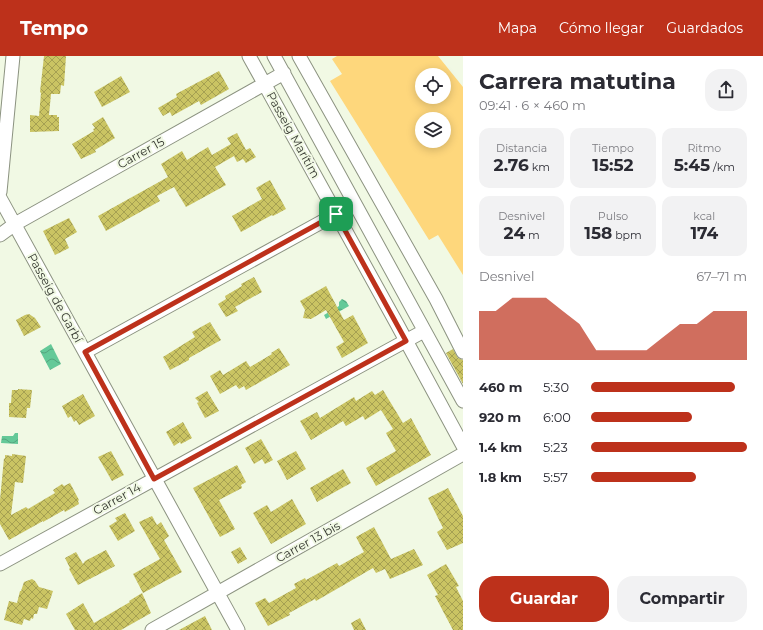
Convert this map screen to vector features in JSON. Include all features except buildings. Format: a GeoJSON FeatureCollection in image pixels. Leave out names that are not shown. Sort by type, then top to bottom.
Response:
{"type":"FeatureCollection","features":[{"type":"Feature","properties":{"kind":"street"},"geometry":{"type":"LineString","coordinates":[[0,192],[13,56]]}},
{"type":"Feature","properties":{"kind":"street","name":"Passeig Marítim"},"geometry":{"type":"LineString","coordinates":[[249,56],[463,446]]}},
{"type":"Feature","properties":{"kind":"street","name":"Passeig Marítim"},"geometry":{"type":"LineString","coordinates":[[274,56],[463,401]]}},
{"type":"Feature","properties":{"kind":"street"},"geometry":{"type":"LineString","coordinates":[[299,56],[436,299],[463,352]]}},
{"type":"Feature","properties":{"kind":"street","name":"Carrer 15"},"geometry":{"type":"LineString","coordinates":[[0,235],[15,224],[284,74]]}},
{"type":"Feature","properties":{"kind":"street","name":"Passeig de Garbí"},"geometry":{"type":"LineString","coordinates":[[0,198],[238,630]]}},
{"type":"Feature","properties":{"kind":"street"},"geometry":{"type":"LineString","coordinates":[[85,352],[336,214]]}},
{"type":"Feature","properties":{"kind":"street","name":"Carrer 14"},"geometry":{"type":"LineString","coordinates":[[0,564],[424,331]]}},
{"type":"Feature","properties":{"kind":"street","name":"Carrer 13 bis"},"geometry":{"type":"LineString","coordinates":[[152,630],[463,454]]}},
{"type":"Feature","properties":{"kind":"shaded area"},"geometry":{"type":"Polygon","coordinates":[[[337,56],[438,56],[448,68],[415,68],[415,104],[451,104],[451,72],[463,87],[463,275],[438,235],[429,240],[330,81],[342,74],[332,59],[337,56]]]}},
{"type":"Feature","properties":{"kind":"water"},"geometry":{"type":"Polygon","coordinates":[[[342,299],[346,301],[349,306],[326,319],[324,315],[339,306],[339,302],[342,299]]]}},
{"type":"Feature","properties":{"kind":"water"},"geometry":{"type":"Polygon","coordinates":[[[51,344],[61,364],[50,370],[40,351],[51,344]]]}},
{"type":"Feature","properties":{"kind":"water"},"geometry":{"type":"Polygon","coordinates":[[[15,433],[18,433],[18,444],[1,443],[2,436],[13,436],[15,433]]]}},
{"type":"Feature","properties":{"kind":"route"},"geometry":{"type":"LineString","coordinates":[[336,214],[406,341],[154,479],[85,352],[336,214]]}}]}
